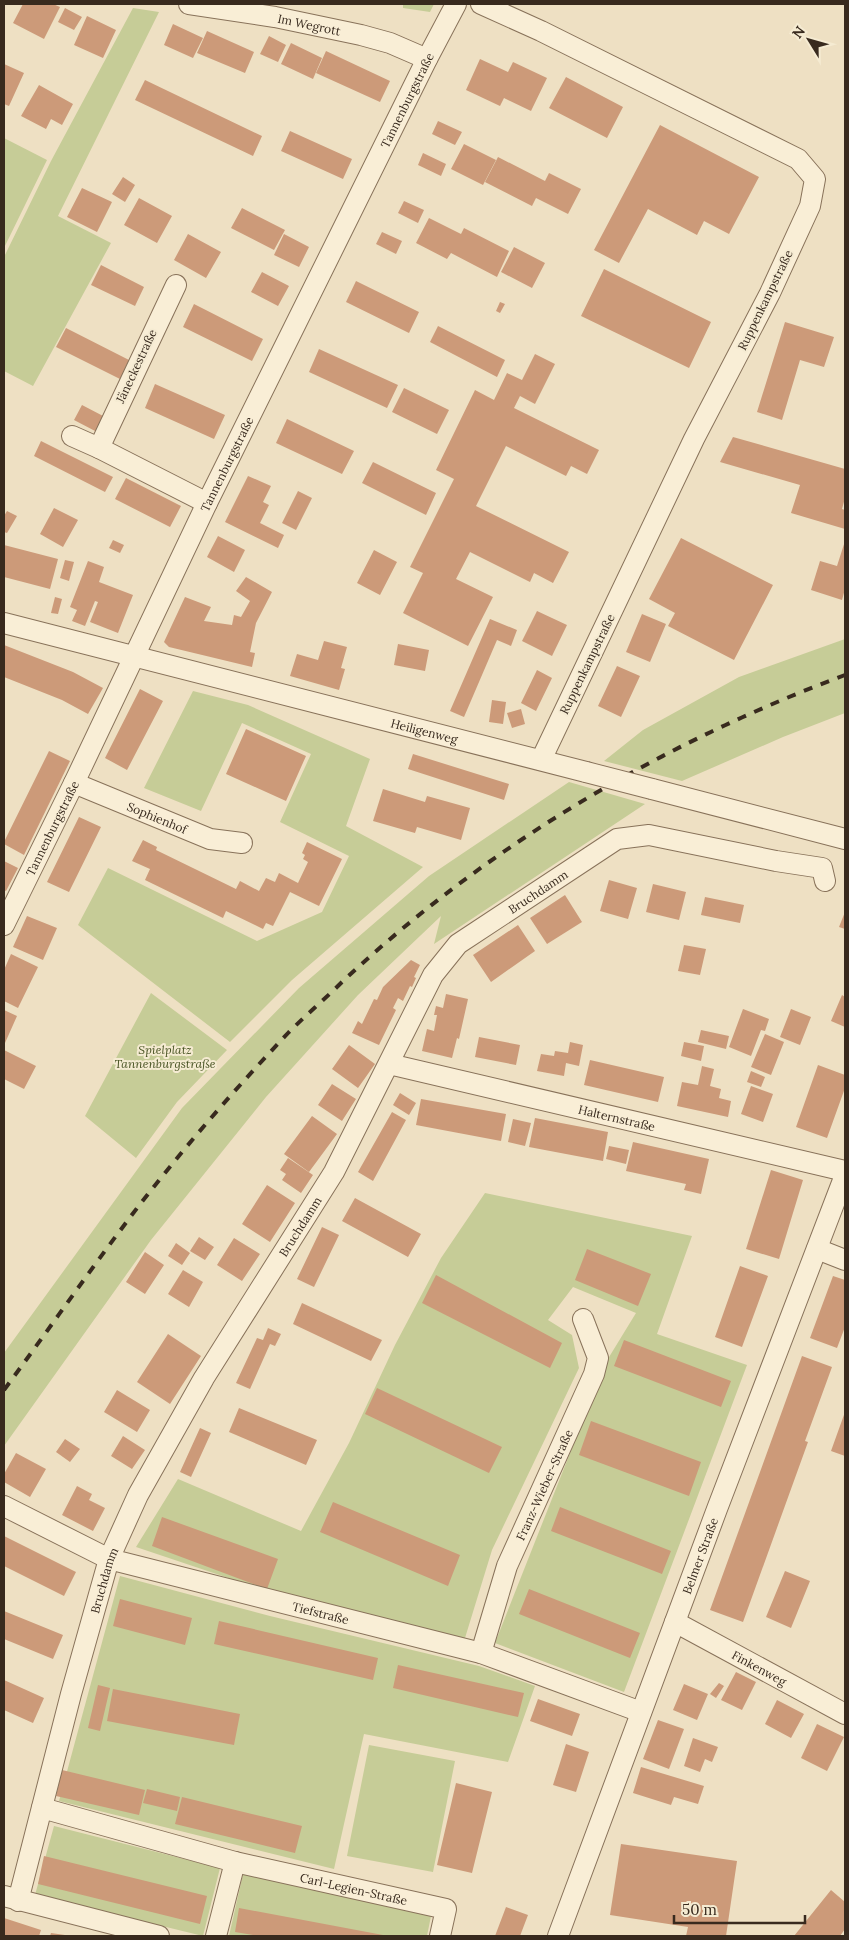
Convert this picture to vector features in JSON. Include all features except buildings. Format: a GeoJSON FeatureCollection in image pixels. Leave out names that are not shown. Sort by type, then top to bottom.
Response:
{"type":"FeatureCollection","features":[{"type":"Feature","properties":{"kind":"street","name":"Im Wegrott"},"geometry":{"type":"LineString","coordinates":[[189,4],[275,17],[361,35],[390,43],[427,59]]}},
{"type":"Feature","properties":{"kind":"street","name":"Tannenburgstraße"},"geometry":{"type":"LineString","coordinates":[[4,925],[74,783],[207,503],[456,4]]}},
{"type":"Feature","properties":{"kind":"street","name":"Ruppenkampstraße"},"geometry":{"type":"LineString","coordinates":[[481,4],[541,31],[798,159],[815,179],[810,206],[770,293],[694,439],[541,760]]}},
{"type":"Feature","properties":{"kind":"street","name":"Jäneckestraße"},"geometry":{"type":"LineString","coordinates":[[99,448],[176,285]]}},
{"type":"Feature","properties":{"kind":"street"},"geometry":{"type":"LineString","coordinates":[[72,436],[207,503]]}},
{"type":"Feature","properties":{"kind":"street","name":"Heiligenweg"},"geometry":{"type":"LineString","coordinates":[[4,623],[845,839]]}},
{"type":"Feature","properties":{"kind":"street","name":"Sophienhof"},"geometry":{"type":"LineString","coordinates":[[74,783],[210,838],[242,843]]}},
{"type":"Feature","properties":{"kind":"street","name":"Bruchdamm"},"geometry":{"type":"LineString","coordinates":[[11,1899],[42,1808],[109,1558],[138,1495],[204,1378],[334,1172],[432,975],[458,944],[617,839],[649,835],[822,868],[825,881]]}},
{"type":"Feature","properties":{"kind":"street","name":"Halternstraße"},"geometry":{"type":"LineString","coordinates":[[389,1064],[845,1171]]}},
{"type":"Feature","properties":{"kind":"street","name":"Belmer Straße"},"geometry":{"type":"LineString","coordinates":[[558,1936],[845,1175]]}},
{"type":"Feature","properties":{"kind":"street"},"geometry":{"type":"LineString","coordinates":[[817,1249],[845,1260]]}},
{"type":"Feature","properties":{"kind":"street","name":"Franz-Wieber-Straße"},"geometry":{"type":"LineString","coordinates":[[481,1653],[507,1566],[594,1374],[598,1358],[583,1319]]}},
{"type":"Feature","properties":{"kind":"street","name":"Tiefstraße"},"geometry":{"type":"LineString","coordinates":[[4,1506],[109,1558],[481,1653],[641,1712]]}},
{"type":"Feature","properties":{"kind":"street","name":"Finkenweg"},"geometry":{"type":"LineString","coordinates":[[675,1622],[845,1714]]}},
{"type":"Feature","properties":{"kind":"street","name":"Carl-Legien-Straße"},"geometry":{"type":"LineString","coordinates":[[42,1808],[236,1862],[446,1909],[440,1936]]}},
{"type":"Feature","properties":{"kind":"street"},"geometry":{"type":"LineString","coordinates":[[216,1936],[236,1862]]}},
{"type":"Feature","properties":{"kind":"street"},"geometry":{"type":"LineString","coordinates":[[11,1899],[159,1936]]}},
{"type":"Feature","properties":{"kind":"green space"},"geometry":{"type":"Polygon","coordinates":[[[403,4],[434,4],[430,12],[403,8],[403,4]]]}},
{"type":"Feature","properties":{"kind":"green space"},"geometry":{"type":"Polygon","coordinates":[[[133,8],[159,12],[58,216],[111,243],[33,386],[4,371],[4,257],[51,161],[133,8]]]}},
{"type":"Feature","properties":{"kind":"green space"},"geometry":{"type":"Polygon","coordinates":[[[4,138],[47,160],[4,248],[4,138]]]}},
{"type":"Feature","properties":{"kind":"green space"},"geometry":{"type":"Polygon","coordinates":[[[845,639],[845,713],[783,737],[682,781],[604,761],[643,730],[739,677],[845,639]]]}},
{"type":"Feature","properties":{"kind":"green space"},"geometry":{"type":"Polygon","coordinates":[[[193,691],[248,705],[370,759],[346,826],[423,867],[292,980],[230,1042],[78,925],[108,868],[257,941],[322,912],[349,856],[280,822],[311,754],[242,723],[201,811],[144,788],[193,691]]]}},
{"type":"Feature","properties":{"kind":"green space"},"geometry":{"type":"Polygon","coordinates":[[[569,782],[645,804],[434,944],[441,916],[358,995],[266,1097],[151,1240],[4,1446],[4,1353],[182,1108],[299,988],[429,876],[569,782]]]}},
{"type":"Feature","properties":{"kind":"green space","name":"Spielplatz Tannenburgstraße"},"geometry":{"type":"Polygon","coordinates":[[[151,993],[227,1050],[177,1102],[136,1158],[85,1116],[151,993]]]}},
{"type":"Feature","properties":{"kind":"green space"},"geometry":{"type":"Polygon","coordinates":[[[485,1193],[692,1236],[657,1334],[747,1365],[624,1692],[495,1643],[606,1362],[636,1313],[573,1287],[548,1320],[572,1335],[579,1368],[492,1550],[465,1638],[279,1595],[136,1547],[178,1479],[301,1531],[349,1443],[395,1345],[441,1258],[485,1193]]]}},
{"type":"Feature","properties":{"kind":"green space"},"geometry":{"type":"Polygon","coordinates":[[[120,1576],[270,1616],[479,1666],[535,1686],[508,1762],[364,1734],[334,1869],[59,1801],[120,1576]]]}},
{"type":"Feature","properties":{"kind":"green space"},"geometry":{"type":"Polygon","coordinates":[[[369,1745],[455,1761],[433,1872],[347,1856],[369,1745]]]}},
{"type":"Feature","properties":{"kind":"green space"},"geometry":{"type":"Polygon","coordinates":[[[54,1826],[220,1868],[203,1936],[35,1895],[54,1826]]]}},
{"type":"Feature","properties":{"kind":"green space"},"geometry":{"type":"Polygon","coordinates":[[[243,1874],[431,1916],[427,1936],[229,1936],[243,1874]]]}},
{"type":"Feature","properties":{"kind":"railway"},"geometry":{"type":"LineString","coordinates":[[4,1390],[141,1203],[213,1116],[289,1032],[398,933],[456,886],[516,843],[578,803],[709,733],[776,702],[845,675]]}}]}
